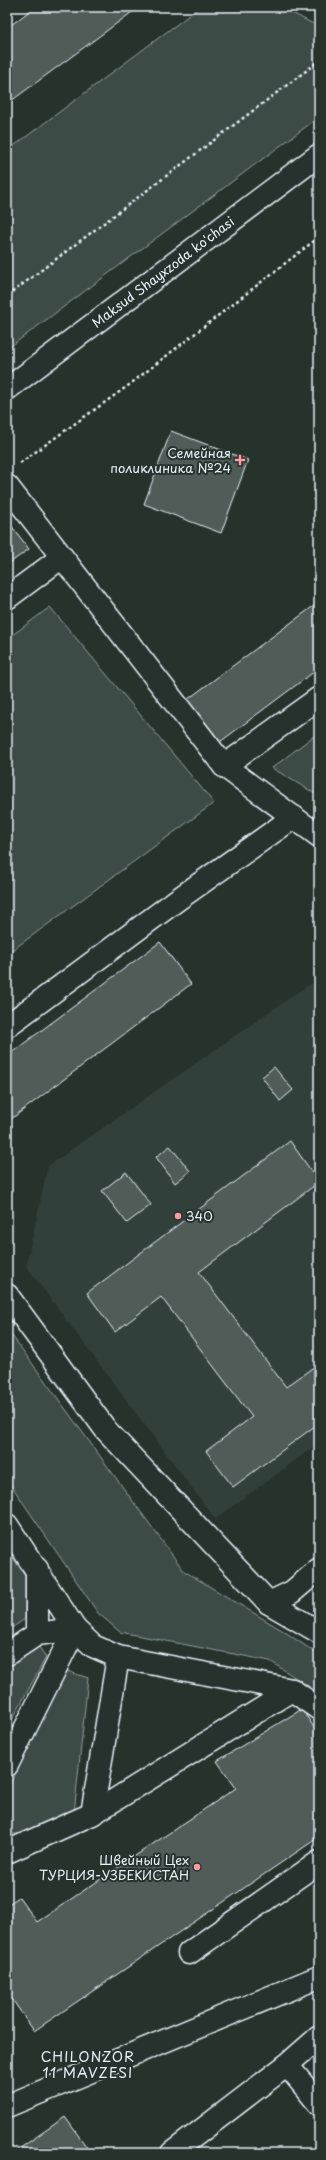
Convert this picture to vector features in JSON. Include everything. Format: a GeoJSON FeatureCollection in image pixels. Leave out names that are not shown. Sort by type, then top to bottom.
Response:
{"type":"FeatureCollection","features":[{"type":"Feature","properties":{"kind":"street","name":"Maksud Shayxzoda ko'chasi"},"geometry":{"type":"LineString","coordinates":[[7,389],[319,155]]}},
{"type":"Feature","properties":{"kind":"street"},"geometry":{"type":"LineString","coordinates":[[7,486],[224,766],[319,836]]}},
{"type":"Feature","properties":{"kind":"street"},"geometry":{"type":"LineString","coordinates":[[7,598],[62,557]]}},
{"type":"Feature","properties":{"kind":"street"},"geometry":{"type":"LineString","coordinates":[[224,766],[319,698]]}},
{"type":"Feature","properties":{"kind":"street"},"geometry":{"type":"LineString","coordinates":[[7,1026],[177,900],[294,817]]}},
{"type":"Feature","properties":{"kind":"street"},"geometry":{"type":"LineString","coordinates":[[7,1295],[106,1430],[269,1603],[319,1632]]}},
{"type":"Feature","properties":{"kind":"street"},"geometry":{"type":"LineString","coordinates":[[7,1525],[75,1629],[93,1646],[118,1657],[292,1690],[319,1709]]}},
{"type":"Feature","properties":{"kind":"street"},"geometry":{"type":"LineString","coordinates":[[37,1569],[37,1634]]}},
{"type":"Feature","properties":{"kind":"street"},"geometry":{"type":"LineString","coordinates":[[269,1603],[292,1592],[319,1569]]}},
{"type":"Feature","properties":{"kind":"street"},"geometry":{"type":"LineString","coordinates":[[7,1654],[37,1634],[75,1629]]}},
{"type":"Feature","properties":{"kind":"street"},"geometry":{"type":"LineString","coordinates":[[7,1765],[75,1629]]}},
{"type":"Feature","properties":{"kind":"street"},"geometry":{"type":"LineString","coordinates":[[92,1814],[118,1657]]}},
{"type":"Feature","properties":{"kind":"street"},"geometry":{"type":"LineString","coordinates":[[7,1852],[92,1814],[292,1690]]}},
{"type":"Feature","properties":{"kind":"street"},"geometry":{"type":"LineString","coordinates":[[189,1953],[319,1862]]}},
{"type":"Feature","properties":{"kind":"street"},"geometry":{"type":"LineString","coordinates":[[7,2106],[319,1977]]}},
{"type":"Feature","properties":{"kind":"street"},"geometry":{"type":"LineString","coordinates":[[172,2153],[287,2065],[319,2038]]}},
{"type":"Feature","properties":{"kind":"street"},"geometry":{"type":"LineString","coordinates":[[287,2065],[319,2104]]}},
{"type":"Feature","properties":{"kind":"path"},"geometry":{"type":"LineString","coordinates":[[7,296],[319,61]]}},
{"type":"Feature","properties":{"kind":"path"},"geometry":{"type":"LineString","coordinates":[[20,464],[129,385],[319,237]]}},
{"type":"Feature","properties":{"kind":"shaded area"},"geometry":{"type":"Polygon","coordinates":[[[200,7],[281,7],[319,27],[319,117],[7,349],[7,151],[200,7]]]}},
{"type":"Feature","properties":{"kind":"shaded area"},"geometry":{"type":"Polygon","coordinates":[[[50,607],[214,803],[7,954],[7,639],[50,607]]]}},
{"type":"Feature","properties":{"kind":"shaded area"},"geometry":{"type":"Polygon","coordinates":[[[319,732],[319,796],[272,768],[319,732]]]}},
{"type":"Feature","properties":{"kind":"shaded area","name":"340"},"geometry":{"type":"Polygon","coordinates":[[[311,983],[319,991],[319,1443],[215,1519],[26,1266],[48,1166],[311,983]]]}},
{"type":"Feature","properties":{"kind":"shaded area"},"geometry":{"type":"Polygon","coordinates":[[[7,1329],[184,1571],[285,1632],[319,1655],[319,1693],[270,1661],[120,1632],[98,1613],[7,1479],[7,1329]]]}},
{"type":"Feature","properties":{"kind":"shaded area"},"geometry":{"type":"Polygon","coordinates":[[[7,1550],[25,1575],[25,1619],[7,1631],[7,1550]]]}},
{"type":"Feature","properties":{"kind":"shaded area"},"geometry":{"type":"Polygon","coordinates":[[[38,1646],[46,1657],[7,1729],[7,1667],[38,1646]]]}},
{"type":"Feature","properties":{"kind":"shaded area"},"geometry":{"type":"Polygon","coordinates":[[[67,1671],[88,1678],[74,1814],[40,1837],[7,1833],[7,1790],[67,1671]]]}},
{"type":"Feature","properties":{"kind":"building"},"geometry":{"type":"Polygon","coordinates":[[[35,7],[139,7],[7,104],[7,28],[35,7]]]}},
{"type":"Feature","properties":{"kind":"building"},"geometry":{"type":"Polygon","coordinates":[[[171,431],[248,460],[221,533],[144,504],[171,431]]]}},
{"type":"Feature","properties":{"kind":"building"},"geometry":{"type":"Polygon","coordinates":[[[7,520],[29,549],[7,565],[7,520]]]}},
{"type":"Feature","properties":{"kind":"building"},"geometry":{"type":"Polygon","coordinates":[[[319,602],[319,668],[216,745],[184,702],[319,602]]]}},
{"type":"Feature","properties":{"kind":"building"},"geometry":{"type":"Polygon","coordinates":[[[160,942],[191,984],[7,1122],[7,1056],[160,942]]]}},
{"type":"Feature","properties":{"kind":"building"},"geometry":{"type":"Polygon","coordinates":[[[274,1067],[293,1090],[280,1101],[262,1077],[274,1067]]]}},
{"type":"Feature","properties":{"kind":"building"},"geometry":{"type":"Polygon","coordinates":[[[290,1141],[319,1182],[199,1272],[286,1387],[319,1363],[319,1423],[233,1487],[206,1451],[252,1417],[161,1297],[115,1332],[87,1293],[290,1141]]]}},
{"type":"Feature","properties":{"kind":"building"},"geometry":{"type":"Polygon","coordinates":[[[170,1146],[190,1171],[175,1183],[156,1157],[170,1146]]]}},
{"type":"Feature","properties":{"kind":"building"},"geometry":{"type":"Polygon","coordinates":[[[126,1172],[151,1205],[127,1223],[102,1191],[126,1172]]]}},
{"type":"Feature","properties":{"kind":"building","name":"Швейный Цех ТУРЦИЯ-УЗБЕКИСТАН"},"geometry":{"type":"Polygon","coordinates":[[[302,1709],[319,1735],[319,1837],[34,2031],[7,1992],[7,1905],[19,1897],[37,1922],[236,1788],[217,1761],[302,1709]]]}},
{"type":"Feature","properties":{"kind":"building"},"geometry":{"type":"Polygon","coordinates":[[[65,2117],[91,2153],[13,2153],[65,2117]]]}},
{"type":"Feature","properties":{"kind":"place","name":"Семейная поликлиника №24"},"geometry":{"type":"Point","coordinates":[240,460]}},
{"type":"Feature","properties":{"kind":"place","name":"340"},"geometry":{"type":"Point","coordinates":[178,1216]}},
{"type":"Feature","properties":{"kind":"place","name":"Швейный Цех ТУРЦИЯ-УЗБЕКИСТАН"},"geometry":{"type":"Point","coordinates":[197,1867]}},
{"type":"Feature","properties":{"kind":"district","name":"CHILONZOR 11 MAVZESI"},"geometry":{"type":"Point","coordinates":[88,2066]}}]}
